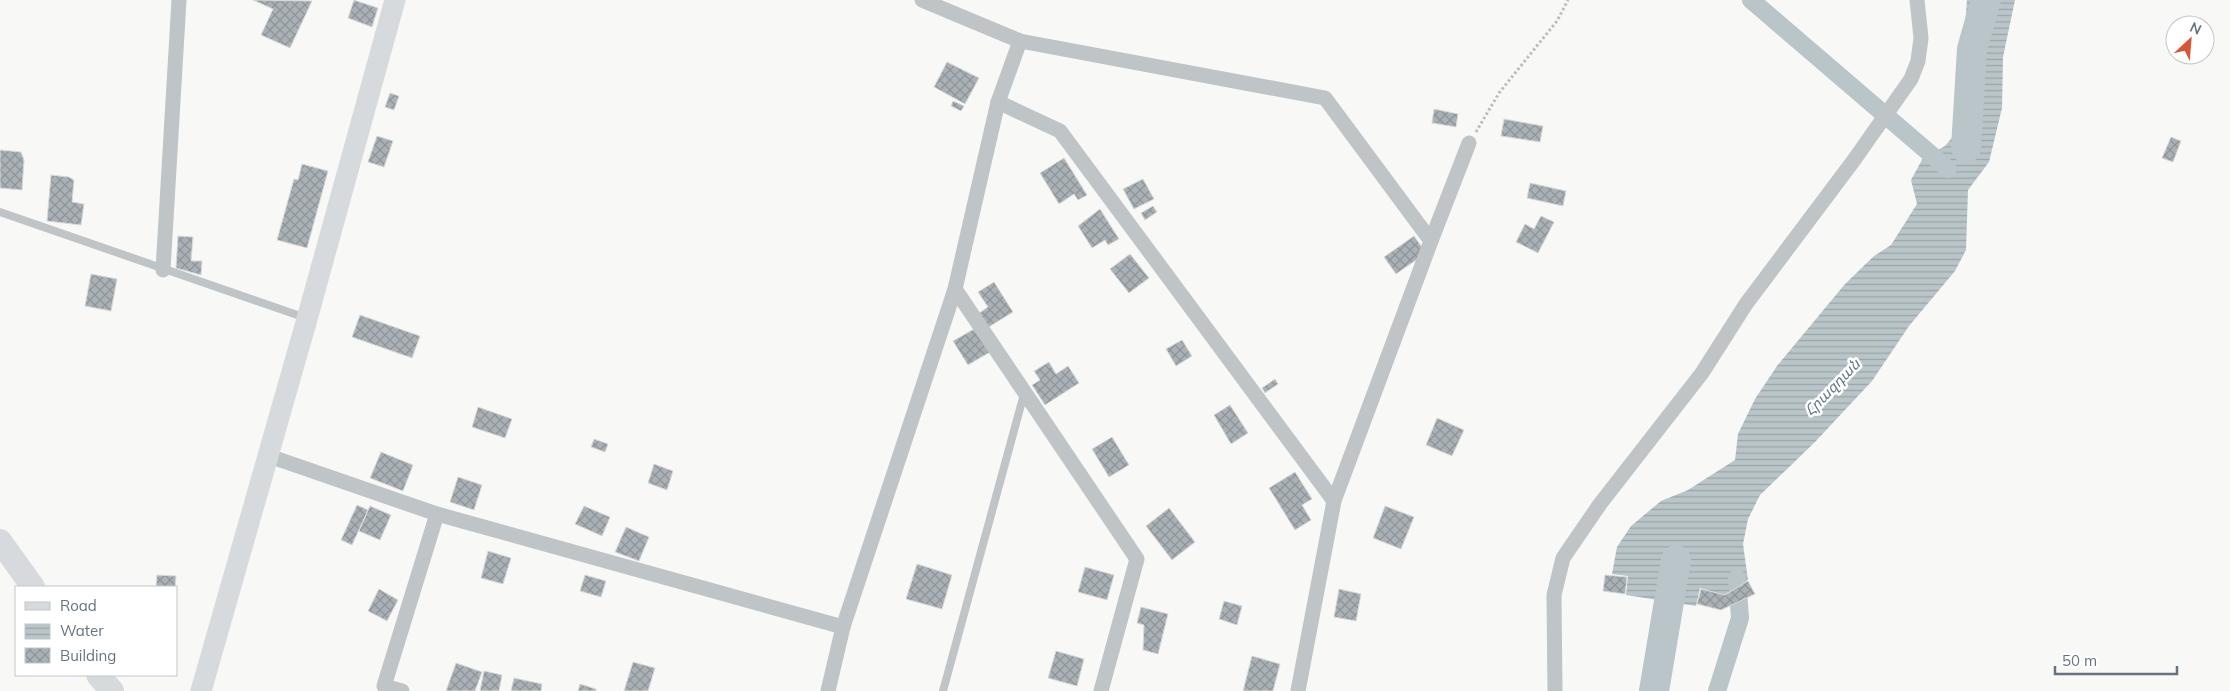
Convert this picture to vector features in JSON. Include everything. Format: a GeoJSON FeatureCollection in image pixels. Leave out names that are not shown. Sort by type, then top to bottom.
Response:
{"type":"FeatureCollection","features":[{"type":"Feature","properties":{"kind":"main road"},"geometry":{"type":"LineString","coordinates":[[0,541],[32,586]]}},
{"type":"Feature","properties":{"kind":"main road"},"geometry":{"type":"LineString","coordinates":[[99,676],[112,691]]}},
{"type":"Feature","properties":{"kind":"street"},"geometry":{"type":"LineString","coordinates":[[163,270],[179,0]]}},
{"type":"Feature","properties":{"kind":"street"},"geometry":{"type":"LineString","coordinates":[[200,691],[269,456],[395,0]]}},
{"type":"Feature","properties":{"kind":"street"},"geometry":{"type":"LineString","coordinates":[[922,0],[1020,41],[1325,98],[1431,241]]}},
{"type":"Feature","properties":{"kind":"street"},"geometry":{"type":"LineString","coordinates":[[1555,691],[1554,595],[1563,558],[1600,504],[1702,373],[1746,304],[1854,160],[1911,79],[1918,61],[1921,38],[1917,0]]}},
{"type":"Feature","properties":{"kind":"street"},"geometry":{"type":"LineString","coordinates":[[828,691],[843,627],[955,289],[998,102],[1020,41]]}},
{"type":"Feature","properties":{"kind":"street"},"geometry":{"type":"LineString","coordinates":[[998,102],[1060,131],[1334,501]]}},
{"type":"Feature","properties":{"kind":"street"},"geometry":{"type":"LineString","coordinates":[[1298,691],[1334,501],[1469,143]]}},
{"type":"Feature","properties":{"kind":"street"},"geometry":{"type":"LineString","coordinates":[[955,289],[1137,559],[1102,691]]}},
{"type":"Feature","properties":{"kind":"street"},"geometry":{"type":"LineString","coordinates":[[269,456],[437,514],[843,627]]}},
{"type":"Feature","properties":{"kind":"street"},"geometry":{"type":"LineString","coordinates":[[402,691],[383,688],[437,514]]}},
{"type":"Feature","properties":{"kind":"lane"},"geometry":{"type":"LineString","coordinates":[[0,212],[307,319]]}},
{"type":"Feature","properties":{"kind":"lane"},"geometry":{"type":"LineString","coordinates":[[942,691],[1024,392]]}},
{"type":"Feature","properties":{"kind":"path"},"geometry":{"type":"LineString","coordinates":[[1469,143],[1500,93],[1557,21],[1568,0]]}},
{"type":"Feature","properties":{"kind":"water"},"geometry":{"type":"Polygon","coordinates":[[[1967,0],[2015,0],[2003,57],[2002,108],[1989,162],[1968,190],[1966,250],[1955,271],[1909,326],[1872,381],[1815,442],[1760,495],[1748,519],[1743,544],[1748,580],[1724,595],[1700,588],[1696,606],[1626,595],[1628,576],[1612,574],[1617,547],[1631,526],[1661,501],[1688,490],[1735,460],[1738,434],[1755,399],[1777,366],[1845,284],[1874,256],[1891,245],[1917,204],[1911,180],[1923,158],[1945,146],[1961,127],[1974,92],[1963,52],[1967,0]]]}},
{"type":"Feature","properties":{"kind":"building"},"geometry":{"type":"Polygon","coordinates":[[[253,0],[312,1],[290,48],[261,35],[273,9],[253,0]]]}},
{"type":"Feature","properties":{"kind":"building"},"geometry":{"type":"Polygon","coordinates":[[[354,0],[378,8],[372,27],[348,18],[354,0]]]}},
{"type":"Feature","properties":{"kind":"building"},"geometry":{"type":"Polygon","coordinates":[[[947,62],[979,78],[965,104],[934,87],[947,62]]]}},
{"type":"Feature","properties":{"kind":"building"},"geometry":{"type":"Polygon","coordinates":[[[390,93],[399,96],[394,110],[385,107],[390,93]]]}},
{"type":"Feature","properties":{"kind":"building"},"geometry":{"type":"Polygon","coordinates":[[[953,101],[964,106],[961,111],[951,106],[953,101]]]}},
{"type":"Feature","properties":{"kind":"building"},"geometry":{"type":"Polygon","coordinates":[[[1434,109],[1458,114],[1456,127],[1432,123],[1434,109]]]}},
{"type":"Feature","properties":{"kind":"building"},"geometry":{"type":"Polygon","coordinates":[[[1504,119],[1543,126],[1540,142],[1501,136],[1504,119]]]}},
{"type":"Feature","properties":{"kind":"building"},"geometry":{"type":"Polygon","coordinates":[[[377,136],[393,141],[384,167],[368,162],[377,136]]]}},
{"type":"Feature","properties":{"kind":"building"},"geometry":{"type":"Polygon","coordinates":[[[2171,137],[2181,141],[2173,162],[2162,158],[2171,137]]]}},
{"type":"Feature","properties":{"kind":"building"},"geometry":{"type":"Polygon","coordinates":[[[0,150],[21,152],[24,160],[22,190],[0,188],[0,150]]]}},
{"type":"Feature","properties":{"kind":"building"},"geometry":{"type":"Polygon","coordinates":[[[1064,158],[1087,195],[1078,200],[1074,194],[1059,204],[1040,173],[1064,158]]]}},
{"type":"Feature","properties":{"kind":"building"},"geometry":{"type":"Polygon","coordinates":[[[302,164],[328,171],[307,248],[277,240],[294,179],[298,180],[302,164]]]}},
{"type":"Feature","properties":{"kind":"building"},"geometry":{"type":"Polygon","coordinates":[[[51,175],[69,177],[74,180],[72,202],[84,204],[81,225],[47,221],[51,175]]]}},
{"type":"Feature","properties":{"kind":"building"},"geometry":{"type":"Polygon","coordinates":[[[1143,179],[1154,199],[1134,209],[1123,189],[1143,179]]]}},
{"type":"Feature","properties":{"kind":"building"},"geometry":{"type":"Polygon","coordinates":[[[1530,183],[1566,191],[1563,206],[1527,198],[1530,183]]]}},
{"type":"Feature","properties":{"kind":"building"},"geometry":{"type":"Polygon","coordinates":[[[1153,206],[1157,212],[1145,220],[1141,213],[1153,206]]]}},
{"type":"Feature","properties":{"kind":"building"},"geometry":{"type":"Polygon","coordinates":[[[1100,209],[1119,239],[1108,245],[1105,240],[1092,248],[1078,226],[1100,209]]]}},
{"type":"Feature","properties":{"kind":"building"},"geometry":{"type":"Polygon","coordinates":[[[1541,216],[1554,222],[1538,253],[1516,242],[1525,224],[1534,229],[1541,216]]]}},
{"type":"Feature","properties":{"kind":"building"},"geometry":{"type":"Polygon","coordinates":[[[178,236],[193,237],[191,261],[202,261],[201,275],[176,268],[178,236]]]}},
{"type":"Feature","properties":{"kind":"building"},"geometry":{"type":"Polygon","coordinates":[[[1414,236],[1426,253],[1396,274],[1384,257],[1414,236]]]}},
{"type":"Feature","properties":{"kind":"building"},"geometry":{"type":"Polygon","coordinates":[[[1130,254],[1149,278],[1129,293],[1110,269],[1130,254]]]}},
{"type":"Feature","properties":{"kind":"building"},"geometry":{"type":"Polygon","coordinates":[[[91,274],[117,279],[111,311],[85,306],[91,274]]]}},
{"type":"Feature","properties":{"kind":"building"},"geometry":{"type":"Polygon","coordinates":[[[994,282],[1013,312],[987,328],[978,314],[988,307],[978,292],[994,282]]]}},
{"type":"Feature","properties":{"kind":"building"},"geometry":{"type":"Polygon","coordinates":[[[360,315],[420,336],[412,358],[352,337],[360,315]]]}},
{"type":"Feature","properties":{"kind":"building"},"geometry":{"type":"Polygon","coordinates":[[[976,328],[990,352],[968,365],[953,341],[976,328]]]}},
{"type":"Feature","properties":{"kind":"building"},"geometry":{"type":"Polygon","coordinates":[[[1182,340],[1192,356],[1176,366],[1166,349],[1182,340]]]}},
{"type":"Feature","properties":{"kind":"building"},"geometry":{"type":"Polygon","coordinates":[[[1049,362],[1056,374],[1068,366],[1079,383],[1045,405],[1032,385],[1040,380],[1034,371],[1049,362]]]}},
{"type":"Feature","properties":{"kind":"building"},"geometry":{"type":"Polygon","coordinates":[[[1275,379],[1278,384],[1265,393],[1262,388],[1275,379]]]}},
{"type":"Feature","properties":{"kind":"building"},"geometry":{"type":"Polygon","coordinates":[[[1230,405],[1248,433],[1231,444],[1214,415],[1230,405]]]}},
{"type":"Feature","properties":{"kind":"building"},"geometry":{"type":"Polygon","coordinates":[[[478,407],[512,419],[505,438],[472,427],[478,407]]]}},
{"type":"Feature","properties":{"kind":"building"},"geometry":{"type":"Polygon","coordinates":[[[1437,418],[1464,430],[1452,456],[1426,445],[1437,418]]]}},
{"type":"Feature","properties":{"kind":"building"},"geometry":{"type":"Polygon","coordinates":[[[1112,437],[1129,465],[1109,477],[1092,449],[1112,437]]]}},
{"type":"Feature","properties":{"kind":"building"},"geometry":{"type":"Polygon","coordinates":[[[594,439],[608,444],[605,452],[591,447],[594,439]]]}},
{"type":"Feature","properties":{"kind":"building"},"geometry":{"type":"Polygon","coordinates":[[[381,452],[413,465],[403,491],[370,478],[381,452]]]}},
{"type":"Feature","properties":{"kind":"building"},"geometry":{"type":"Polygon","coordinates":[[[654,464],[673,471],[667,490],[648,483],[654,464]]]}},
{"type":"Feature","properties":{"kind":"building"},"geometry":{"type":"Polygon","coordinates":[[[1295,472],[1312,499],[1302,505],[1311,520],[1295,530],[1269,488],[1295,472]]]}},
{"type":"Feature","properties":{"kind":"building"},"geometry":{"type":"Polygon","coordinates":[[[458,477],[482,485],[474,510],[450,502],[458,477]]]}},
{"type":"Feature","properties":{"kind":"building"},"geometry":{"type":"Polygon","coordinates":[[[357,505],[368,510],[352,545],[341,540],[357,505]]]}},
{"type":"Feature","properties":{"kind":"building"},"geometry":{"type":"Polygon","coordinates":[[[370,506],[391,515],[380,540],[359,531],[370,506]]]}},
{"type":"Feature","properties":{"kind":"building"},"geometry":{"type":"Polygon","coordinates":[[[584,506],[610,517],[602,536],[575,524],[584,506]]]}},
{"type":"Feature","properties":{"kind":"building"},"geometry":{"type":"Polygon","coordinates":[[[1385,506],[1414,517],[1401,549],[1373,538],[1385,506]]]}},
{"type":"Feature","properties":{"kind":"building"},"geometry":{"type":"Polygon","coordinates":[[[1169,508],[1195,542],[1172,560],[1146,526],[1169,508]]]}},
{"type":"Feature","properties":{"kind":"building"},"geometry":{"type":"Polygon","coordinates":[[[626,527],[649,537],[639,561],[615,552],[626,527]]]}},
{"type":"Feature","properties":{"kind":"building"},"geometry":{"type":"Polygon","coordinates":[[[488,551],[511,558],[503,584],[481,578],[488,551]]]}},
{"type":"Feature","properties":{"kind":"building"},"geometry":{"type":"Polygon","coordinates":[[[917,564],[952,575],[942,609],[906,599],[917,564]]]}},
{"type":"Feature","properties":{"kind":"building"},"geometry":{"type":"Polygon","coordinates":[[[1085,567],[1114,575],[1107,600],[1078,592],[1085,567]]]}},
{"type":"Feature","properties":{"kind":"building"},"geometry":{"type":"Polygon","coordinates":[[[157,575],[176,576],[175,586],[156,586],[157,575]]]}},
{"type":"Feature","properties":{"kind":"building"},"geometry":{"type":"Polygon","coordinates":[[[585,575],[606,581],[601,597],[580,591],[585,575]]]}},
{"type":"Feature","properties":{"kind":"building"},"geometry":{"type":"Polygon","coordinates":[[[1605,575],[1627,577],[1625,594],[1603,591],[1605,575]]]}},
{"type":"Feature","properties":{"kind":"building"},"geometry":{"type":"Polygon","coordinates":[[[1748,581],[1755,594],[1721,610],[1697,604],[1701,589],[1725,595],[1748,581]]]}},
{"type":"Feature","properties":{"kind":"building"},"geometry":{"type":"Polygon","coordinates":[[[379,589],[398,600],[387,621],[368,611],[379,589]]]}},
{"type":"Feature","properties":{"kind":"building"},"geometry":{"type":"Polygon","coordinates":[[[1339,589],[1361,594],[1356,621],[1334,617],[1339,589]]]}},
{"type":"Feature","properties":{"kind":"building"},"geometry":{"type":"Polygon","coordinates":[[[1224,601],[1242,606],[1237,625],[1219,619],[1224,601]]]}},
{"type":"Feature","properties":{"kind":"building"},"geometry":{"type":"Polygon","coordinates":[[[1141,607],[1168,614],[1158,654],[1143,650],[1144,625],[1137,623],[1141,607]]]}},
{"type":"Feature","properties":{"kind":"building"},"geometry":{"type":"Polygon","coordinates":[[[1056,651],[1084,659],[1077,686],[1048,678],[1056,651]]]}},
{"type":"Feature","properties":{"kind":"building"},"geometry":{"type":"Polygon","coordinates":[[[1252,656],[1280,664],[1273,691],[1243,691],[1252,656]]]}},
{"type":"Feature","properties":{"kind":"building"},"geometry":{"type":"Polygon","coordinates":[[[633,662],[655,668],[648,691],[624,691],[633,662]]]}},
{"type":"Feature","properties":{"kind":"building"},"geometry":{"type":"Polygon","coordinates":[[[456,663],[482,672],[475,691],[446,691],[456,663]]]}},
{"type":"Feature","properties":{"kind":"building"},"geometry":{"type":"Polygon","coordinates":[[[484,671],[502,675],[499,691],[480,691],[484,671]]]}},
{"type":"Feature","properties":{"kind":"building"},"geometry":{"type":"Polygon","coordinates":[[[514,678],[542,684],[541,691],[511,691],[514,678]]]}},
{"type":"Feature","properties":{"kind":"building"},"geometry":{"type":"Polygon","coordinates":[[[580,684],[596,689],[596,691],[578,691],[580,684]]]}},
{"type":"Feature","properties":{"kind":"waterway"},"geometry":{"type":"LineString","coordinates":[[1751,0],[1948,169]]}},
{"type":"Feature","properties":{"kind":"waterway","name":"Հրազդան"},"geometry":{"type":"LineString","coordinates":[[1966,148],[1972,49],[1986,0]]}},
{"type":"Feature","properties":{"kind":"waterway","name":"Հրազդան"},"geometry":{"type":"LineString","coordinates":[[1654,691],[1676,560]]}},
{"type":"Feature","properties":{"kind":"waterway"},"geometry":{"type":"LineString","coordinates":[[1717,691],[1740,618],[1737,578]]}}]}
